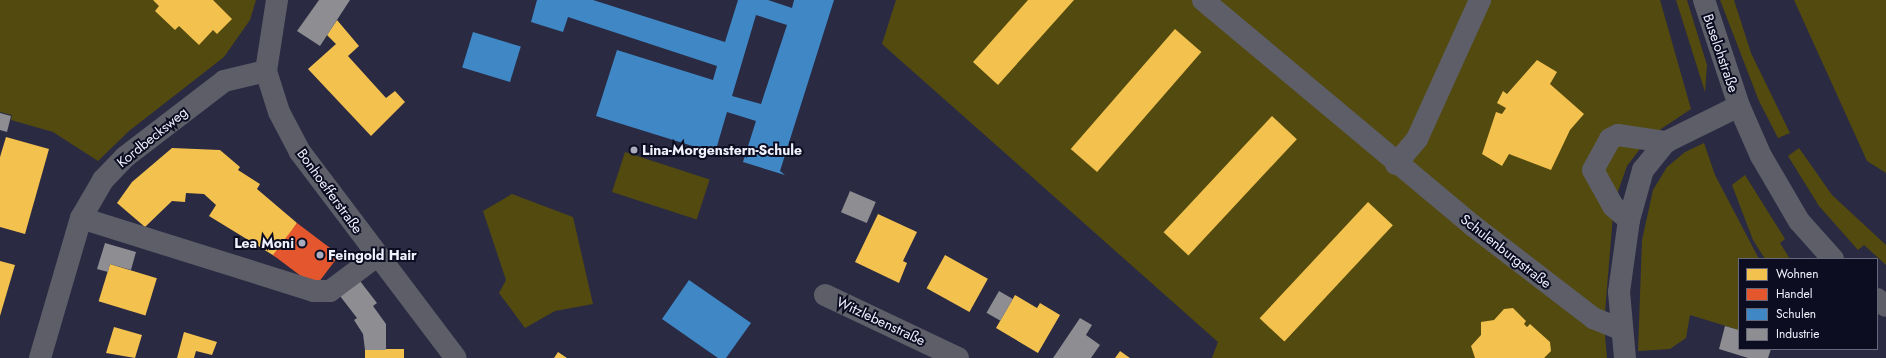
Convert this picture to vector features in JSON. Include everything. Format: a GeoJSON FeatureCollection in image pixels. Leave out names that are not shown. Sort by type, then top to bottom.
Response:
{"type":"FeatureCollection","features":[{"type":"Feature","properties":{"kind":"street","name":"Bonhoefferstraße"},"geometry":{"type":"LineString","coordinates":[[277,0],[266,71],[279,112],[300,152],[456,358]]}},
{"type":"Feature","properties":{"kind":"street","name":"Schulenburgstraße"},"geometry":{"type":"LineString","coordinates":[[1203,0],[1396,164],[1593,318],[1620,329]]}},
{"type":"Feature","properties":{"kind":"street"},"geometry":{"type":"LineString","coordinates":[[1396,164],[1417,139],[1480,0]]}},
{"type":"Feature","properties":{"kind":"street","name":"Buselohstraße"},"geometry":{"type":"LineString","coordinates":[[1704,0],[1739,106],[1761,156],[1799,221],[1832,258]]}},
{"type":"Feature","properties":{"kind":"street","name":"Kordbecksweg"},"geometry":{"type":"LineString","coordinates":[[40,358],[81,218],[103,180],[155,133],[224,81],[266,71]]}},
{"type":"Feature","properties":{"kind":"street"},"geometry":{"type":"LineString","coordinates":[[1625,358],[1620,329],[1619,292],[1629,220],[1643,170],[1666,142],[1739,106]]}},
{"type":"Feature","properties":{"kind":"street"},"geometry":{"type":"LineString","coordinates":[[1629,220],[1613,206],[1593,170],[1610,139],[1618,135],[1666,142]]}},
{"type":"Feature","properties":{"kind":"street"},"geometry":{"type":"LineString","coordinates":[[81,218],[314,291],[330,291],[378,256]]}},
{"type":"Feature","properties":{"kind":"street","name":"Witzlebenstraße"},"geometry":{"type":"LineString","coordinates":[[825,295],[958,358]]}},
{"type":"Feature","properties":{"kind":"street"},"geometry":{"type":"LineString","coordinates":[[1878,300],[1886,306]]}},
{"type":"Feature","properties":{"kind":"shaded area"},"geometry":{"type":"Polygon","coordinates":[[[0,0],[256,0],[250,20],[224,57],[129,131],[98,161],[53,132],[11,120],[12,115],[0,112],[0,0]]]}},
{"type":"Feature","properties":{"kind":"shaded area"},"geometry":{"type":"Polygon","coordinates":[[[896,0],[1660,0],[1691,109],[1649,137],[1627,166],[1614,203],[1604,324],[1607,358],[1212,358],[1218,342],[882,44],[896,0]]]}},
{"type":"Feature","properties":{"kind":"shaded area"},"geometry":{"type":"Polygon","coordinates":[[[1676,0],[1687,0],[1707,65],[1705,92],[1676,0]]]}},
{"type":"Feature","properties":{"kind":"shaded area"},"geometry":{"type":"Polygon","coordinates":[[[1720,0],[1734,0],[1751,53],[1790,133],[1778,138],[1759,101],[1720,0]]]}},
{"type":"Feature","properties":{"kind":"shaded area"},"geometry":{"type":"Polygon","coordinates":[[[1794,0],[1886,0],[1886,173],[1867,161],[1794,0]]]}},
{"type":"Feature","properties":{"kind":"shaded area"},"geometry":{"type":"Polygon","coordinates":[[[1704,143],[1715,175],[1758,258],[1738,258],[1738,330],[1690,315],[1686,338],[1670,349],[1638,351],[1642,240],[1653,190],[1667,167],[1685,152],[1704,143]]]}},
{"type":"Feature","properties":{"kind":"shaded area"},"geometry":{"type":"Polygon","coordinates":[[[1799,148],[1832,195],[1886,245],[1886,265],[1864,245],[1858,250],[1819,206],[1788,156],[1799,148]]]}},
{"type":"Feature","properties":{"kind":"shaded area"},"geometry":{"type":"Polygon","coordinates":[[[625,152],[710,180],[697,219],[612,192],[625,152]]]}},
{"type":"Feature","properties":{"kind":"shaded area"},"geometry":{"type":"Polygon","coordinates":[[[1745,175],[1785,239],[1780,243],[1789,258],[1764,258],[1753,240],[1732,185],[1745,175]]]}},
{"type":"Feature","properties":{"kind":"shaded area"},"geometry":{"type":"Polygon","coordinates":[[[512,194],[573,217],[593,304],[555,311],[525,328],[499,293],[506,280],[483,211],[512,194]]]}},
{"type":"Feature","properties":{"kind":"building: Wohnen"},"geometry":{"type":"Polygon","coordinates":[[[153,0],[213,0],[232,19],[217,34],[213,30],[199,45],[179,26],[175,30],[155,11],[159,6],[153,0]]]}},
{"type":"Feature","properties":{"kind":"building: Wohnen"},"geometry":{"type":"Polygon","coordinates":[[[1028,0],[1074,0],[998,85],[973,62],[1028,0]]]}},
{"type":"Feature","properties":{"kind":"building: Wohnen"},"geometry":{"type":"Polygon","coordinates":[[[337,20],[359,46],[348,56],[386,98],[395,91],[405,102],[371,136],[308,69],[336,44],[327,35],[337,20]]]}},
{"type":"Feature","properties":{"kind":"building: Wohnen"},"geometry":{"type":"Polygon","coordinates":[[[1175,29],[1201,52],[1097,172],[1071,149],[1175,29]]]}},
{"type":"Feature","properties":{"kind":"building: Wohnen"},"geometry":{"type":"Polygon","coordinates":[[[1537,60],[1557,72],[1550,84],[1584,114],[1570,130],[1551,170],[1509,154],[1502,166],[1482,154],[1496,112],[1502,114],[1506,108],[1497,103],[1503,91],[1507,94],[1537,60]]]}},
{"type":"Feature","properties":{"kind":"building: Wohnen"},"geometry":{"type":"Polygon","coordinates":[[[1272,116],[1297,139],[1188,255],[1164,232],[1272,116]]]}},
{"type":"Feature","properties":{"kind":"building: Wohnen"},"geometry":{"type":"Polygon","coordinates":[[[6,137],[49,149],[25,234],[0,227],[0,157],[6,137]]]}},
{"type":"Feature","properties":{"kind":"building: Wohnen"},"geometry":{"type":"Polygon","coordinates":[[[172,148],[220,150],[240,167],[238,170],[260,184],[257,189],[297,223],[276,257],[209,216],[216,205],[204,194],[186,193],[185,202],[172,201],[145,227],[117,203],[132,182],[172,148]]]}},
{"type":"Feature","properties":{"kind":"building: Wohnen"},"geometry":{"type":"Polygon","coordinates":[[[1368,202],[1393,225],[1284,341],[1260,318],[1368,202]]]}},
{"type":"Feature","properties":{"kind":"building: Wohnen"},"geometry":{"type":"Polygon","coordinates":[[[878,214],[917,232],[903,261],[907,263],[899,283],[855,262],[878,214]]]}},
{"type":"Feature","properties":{"kind":"building: Wohnen"},"geometry":{"type":"Polygon","coordinates":[[[945,255],[988,279],[969,312],[927,288],[945,255]]]}},
{"type":"Feature","properties":{"kind":"building: Wohnen"},"geometry":{"type":"Polygon","coordinates":[[[0,261],[15,265],[0,316],[0,261]]]}},
{"type":"Feature","properties":{"kind":"building: Wohnen"},"geometry":{"type":"Polygon","coordinates":[[[110,264],[157,278],[145,316],[99,301],[110,264]]]}},
{"type":"Feature","properties":{"kind":"building: Wohnen"},"geometry":{"type":"Polygon","coordinates":[[[1015,295],[1037,308],[1040,303],[1060,315],[1038,353],[996,328],[1015,295]]]}},
{"type":"Feature","properties":{"kind":"building: Wohnen"},"geometry":{"type":"Polygon","coordinates":[[[1513,308],[1526,321],[1524,324],[1527,327],[1530,324],[1550,342],[1551,351],[1544,358],[1475,358],[1471,346],[1481,335],[1481,322],[1494,320],[1504,309],[1513,308]]]}},
{"type":"Feature","properties":{"kind":"building: Wohnen"},"geometry":{"type":"Polygon","coordinates":[[[114,327],[142,335],[135,358],[106,353],[114,327]]]}},
{"type":"Feature","properties":{"kind":"building: Wohnen"},"geometry":{"type":"Polygon","coordinates":[[[184,332],[217,342],[212,355],[196,351],[194,358],[177,358],[184,332]]]}},
{"type":"Feature","properties":{"kind":"building: Wohnen"},"geometry":{"type":"Polygon","coordinates":[[[365,349],[404,349],[404,358],[365,358],[365,349]]]}},
{"type":"Feature","properties":{"kind":"building: Wohnen"},"geometry":{"type":"Polygon","coordinates":[[[1120,351],[1130,358],[1115,358],[1120,351]]]}},
{"type":"Feature","properties":{"kind":"building: Wohnen"},"geometry":{"type":"Polygon","coordinates":[[[558,352],[567,358],[554,358],[558,352]]]}},
{"type":"Feature","properties":{"kind":"building: Handel"},"geometry":{"type":"Polygon","coordinates":[[[297,223],[339,255],[315,287],[273,255],[297,223]]]}},
{"type":"Feature","properties":{"kind":"building: Schulen"},"geometry":{"type":"Polygon","coordinates":[[[537,0],[593,0],[725,42],[738,0],[768,0],[792,8],[794,0],[834,0],[780,171],[785,175],[743,162],[756,121],[727,112],[715,153],[596,116],[617,50],[713,80],[717,66],[568,17],[563,32],[531,22],[537,0]],[[756,15],[732,96],[761,104],[787,25],[756,15]]]}},
{"type":"Feature","properties":{"kind":"building: Schulen"},"geometry":{"type":"Polygon","coordinates":[[[473,32],[521,47],[510,82],[462,67],[473,32]]]}},
{"type":"Feature","properties":{"kind":"building: Schulen"},"geometry":{"type":"Polygon","coordinates":[[[689,280],[751,323],[726,358],[718,358],[662,319],[689,280]]]}},
{"type":"Feature","properties":{"kind":"building: Industrie"},"geometry":{"type":"Polygon","coordinates":[[[319,0],[350,0],[320,46],[297,31],[319,0]]]}},
{"type":"Feature","properties":{"kind":"building: Industrie"},"geometry":{"type":"Polygon","coordinates":[[[0,113],[11,116],[7,132],[0,130],[0,113]]]}},
{"type":"Feature","properties":{"kind":"building: Industrie"},"geometry":{"type":"Polygon","coordinates":[[[850,191],[876,202],[867,223],[841,212],[850,191]]]}},
{"type":"Feature","properties":{"kind":"building: Industrie"},"geometry":{"type":"Polygon","coordinates":[[[105,243],[136,252],[131,270],[110,264],[108,272],[97,269],[105,243]]]}},
{"type":"Feature","properties":{"kind":"building: Industrie"},"geometry":{"type":"Polygon","coordinates":[[[360,281],[377,303],[373,306],[386,324],[386,350],[365,350],[363,334],[354,320],[357,318],[340,296],[360,281]]]}},
{"type":"Feature","properties":{"kind":"building: Industrie"},"geometry":{"type":"Polygon","coordinates":[[[999,291],[1013,299],[1000,321],[986,313],[999,291]]]}},
{"type":"Feature","properties":{"kind":"building: Industrie"},"geometry":{"type":"Polygon","coordinates":[[[1080,318],[1092,325],[1086,335],[1100,345],[1091,358],[1053,358],[1080,318]]]}},
{"type":"Feature","properties":{"kind":"building: Industrie"},"geometry":{"type":"Polygon","coordinates":[[[1725,326],[1738,330],[1738,350],[1771,350],[1768,358],[1748,358],[1719,349],[1725,326]]]}},
{"type":"Feature","properties":{"kind":"place","name":"Lina-Morgenstern-Schule"},"geometry":{"type":"Point","coordinates":[634,150]}},
{"type":"Feature","properties":{"kind":"place","name":"Lea Moni"},"geometry":{"type":"Point","coordinates":[302,243]}},
{"type":"Feature","properties":{"kind":"place","name":"Feingold Hair"},"geometry":{"type":"Point","coordinates":[320,255]}}]}
